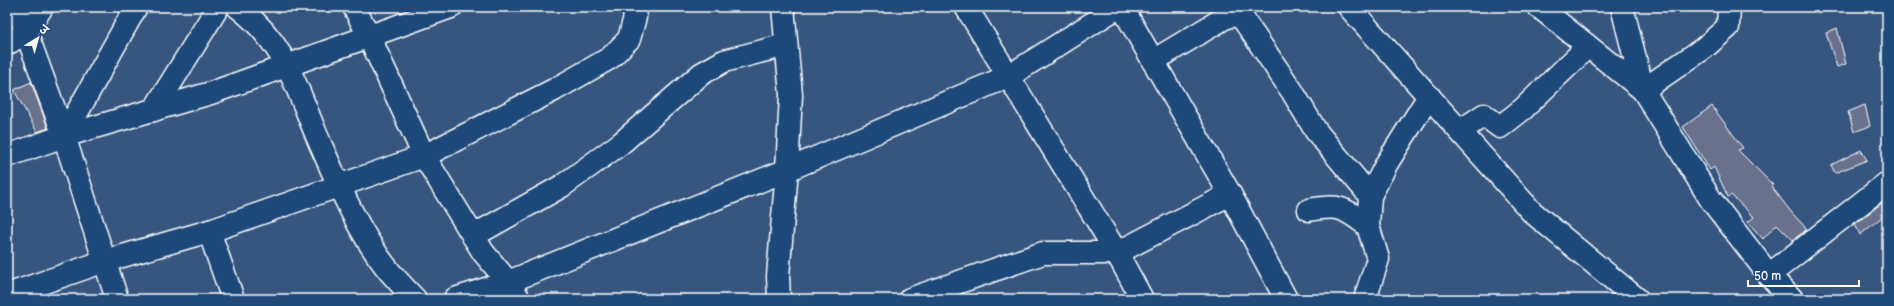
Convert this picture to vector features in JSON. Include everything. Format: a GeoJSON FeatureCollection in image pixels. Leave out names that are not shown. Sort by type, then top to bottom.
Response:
{"type":"FeatureCollection","features":[{"type":"Feature","properties":{"kind":"street"},"geometry":{"type":"LineString","coordinates":[[17,7],[64,136],[117,299]]}},
{"type":"Feature","properties":{"kind":"street"},"geometry":{"type":"LineString","coordinates":[[7,44],[26,32],[42,7]]}},
{"type":"Feature","properties":{"kind":"street"},"geometry":{"type":"LineString","coordinates":[[64,136],[136,7]]}},
{"type":"Feature","properties":{"kind":"street"},"geometry":{"type":"LineString","coordinates":[[154,110],[218,7]]}},
{"type":"Feature","properties":{"kind":"street"},"geometry":{"type":"LineString","coordinates":[[238,7],[266,33],[288,65],[323,150],[368,239],[390,271],[414,299]]}},
{"type":"Feature","properties":{"kind":"street"},"geometry":{"type":"LineString","coordinates":[[354,7],[370,36],[424,156],[483,252],[514,290]]}},
{"type":"Feature","properties":{"kind":"street"},"geometry":{"type":"LineString","coordinates":[[7,156],[64,136],[211,93],[451,7]]}},
{"type":"Feature","properties":{"kind":"street"},"geometry":{"type":"LineString","coordinates":[[7,294],[105,261],[209,231],[424,156],[554,90],[610,58],[629,39],[635,17],[634,7]]}},
{"type":"Feature","properties":{"kind":"street"},"geometry":{"type":"LineString","coordinates":[[779,299],[778,276],[787,170],[791,95],[783,7]]}},
{"type":"Feature","properties":{"kind":"street"},"geometry":{"type":"LineString","coordinates":[[966,7],[1117,253],[1142,299]]}},
{"type":"Feature","properties":{"kind":"street"},"geometry":{"type":"LineString","coordinates":[[454,299],[514,290],[787,170],[1009,76],[1118,7]]}},
{"type":"Feature","properties":{"kind":"street"},"geometry":{"type":"LineString","coordinates":[[1122,7],[1230,194],[1286,299]]}},
{"type":"Feature","properties":{"kind":"street"},"geometry":{"type":"LineString","coordinates":[[1349,7],[1532,212],[1637,299]]}},
{"type":"Feature","properties":{"kind":"street"},"geometry":{"type":"LineString","coordinates":[[1539,7],[1643,90]]}},
{"type":"Feature","properties":{"kind":"street"},"geometry":{"type":"LineString","coordinates":[[1622,7],[1643,90],[1711,200],[1780,291],[1887,183]]}},
{"type":"Feature","properties":{"kind":"street"},"geometry":{"type":"LineString","coordinates":[[1643,90],[1704,48],[1728,27],[1729,7]]}},
{"type":"Feature","properties":{"kind":"street"},"geometry":{"type":"LineString","coordinates":[[1153,61],[1221,20],[1240,11],[1243,19],[1292,91],[1316,131],[1370,196]]}},
{"type":"Feature","properties":{"kind":"street"},"geometry":{"type":"LineString","coordinates":[[1460,131],[1484,115],[1500,127],[1523,109],[1579,55],[1585,44]]}},
{"type":"Feature","properties":{"kind":"street"},"geometry":{"type":"LineString","coordinates":[[473,236],[562,186],[620,144],[701,74],[724,61],[786,45]]}},
{"type":"Feature","properties":{"kind":"street"},"geometry":{"type":"LineString","coordinates":[[1365,299],[1378,259],[1368,226],[1370,196],[1387,163],[1429,96]]}},
{"type":"Feature","properties":{"kind":"street"},"geometry":{"type":"LineString","coordinates":[[910,299],[1043,252],[1117,253],[1230,194]]}},
{"type":"Feature","properties":{"kind":"street"},"geometry":{"type":"LineString","coordinates":[[1309,210],[1329,206],[1344,209],[1368,226]]}},
{"type":"Feature","properties":{"kind":"street"},"geometry":{"type":"LineString","coordinates":[[209,231],[233,299]]}},
{"type":"Feature","properties":{"kind":"building"},"geometry":{"type":"Polygon","coordinates":[[[1837,28],[1846,64],[1837,67],[1826,33],[1837,28]]]}},
{"type":"Feature","properties":{"kind":"building"},"geometry":{"type":"Polygon","coordinates":[[[31,82],[48,128],[37,132],[14,90],[31,82]]]}},
{"type":"Feature","properties":{"kind":"building"},"geometry":{"type":"Polygon","coordinates":[[[1865,105],[1870,126],[1854,132],[1848,112],[1865,105]]]}},
{"type":"Feature","properties":{"kind":"building"},"geometry":{"type":"Polygon","coordinates":[[[1712,106],[1743,148],[1738,150],[1773,185],[1771,186],[1792,213],[1807,229],[1793,240],[1777,224],[1763,239],[1748,222],[1754,217],[1731,195],[1728,197],[1714,167],[1710,170],[1683,127],[1712,106]]]}},
{"type":"Feature","properties":{"kind":"building"},"geometry":{"type":"Polygon","coordinates":[[[1861,150],[1867,160],[1835,173],[1831,165],[1861,150]]]}},
{"type":"Feature","properties":{"kind":"building"},"geometry":{"type":"Polygon","coordinates":[[[1887,199],[1887,213],[1860,235],[1855,224],[1887,199]]]}}]}
